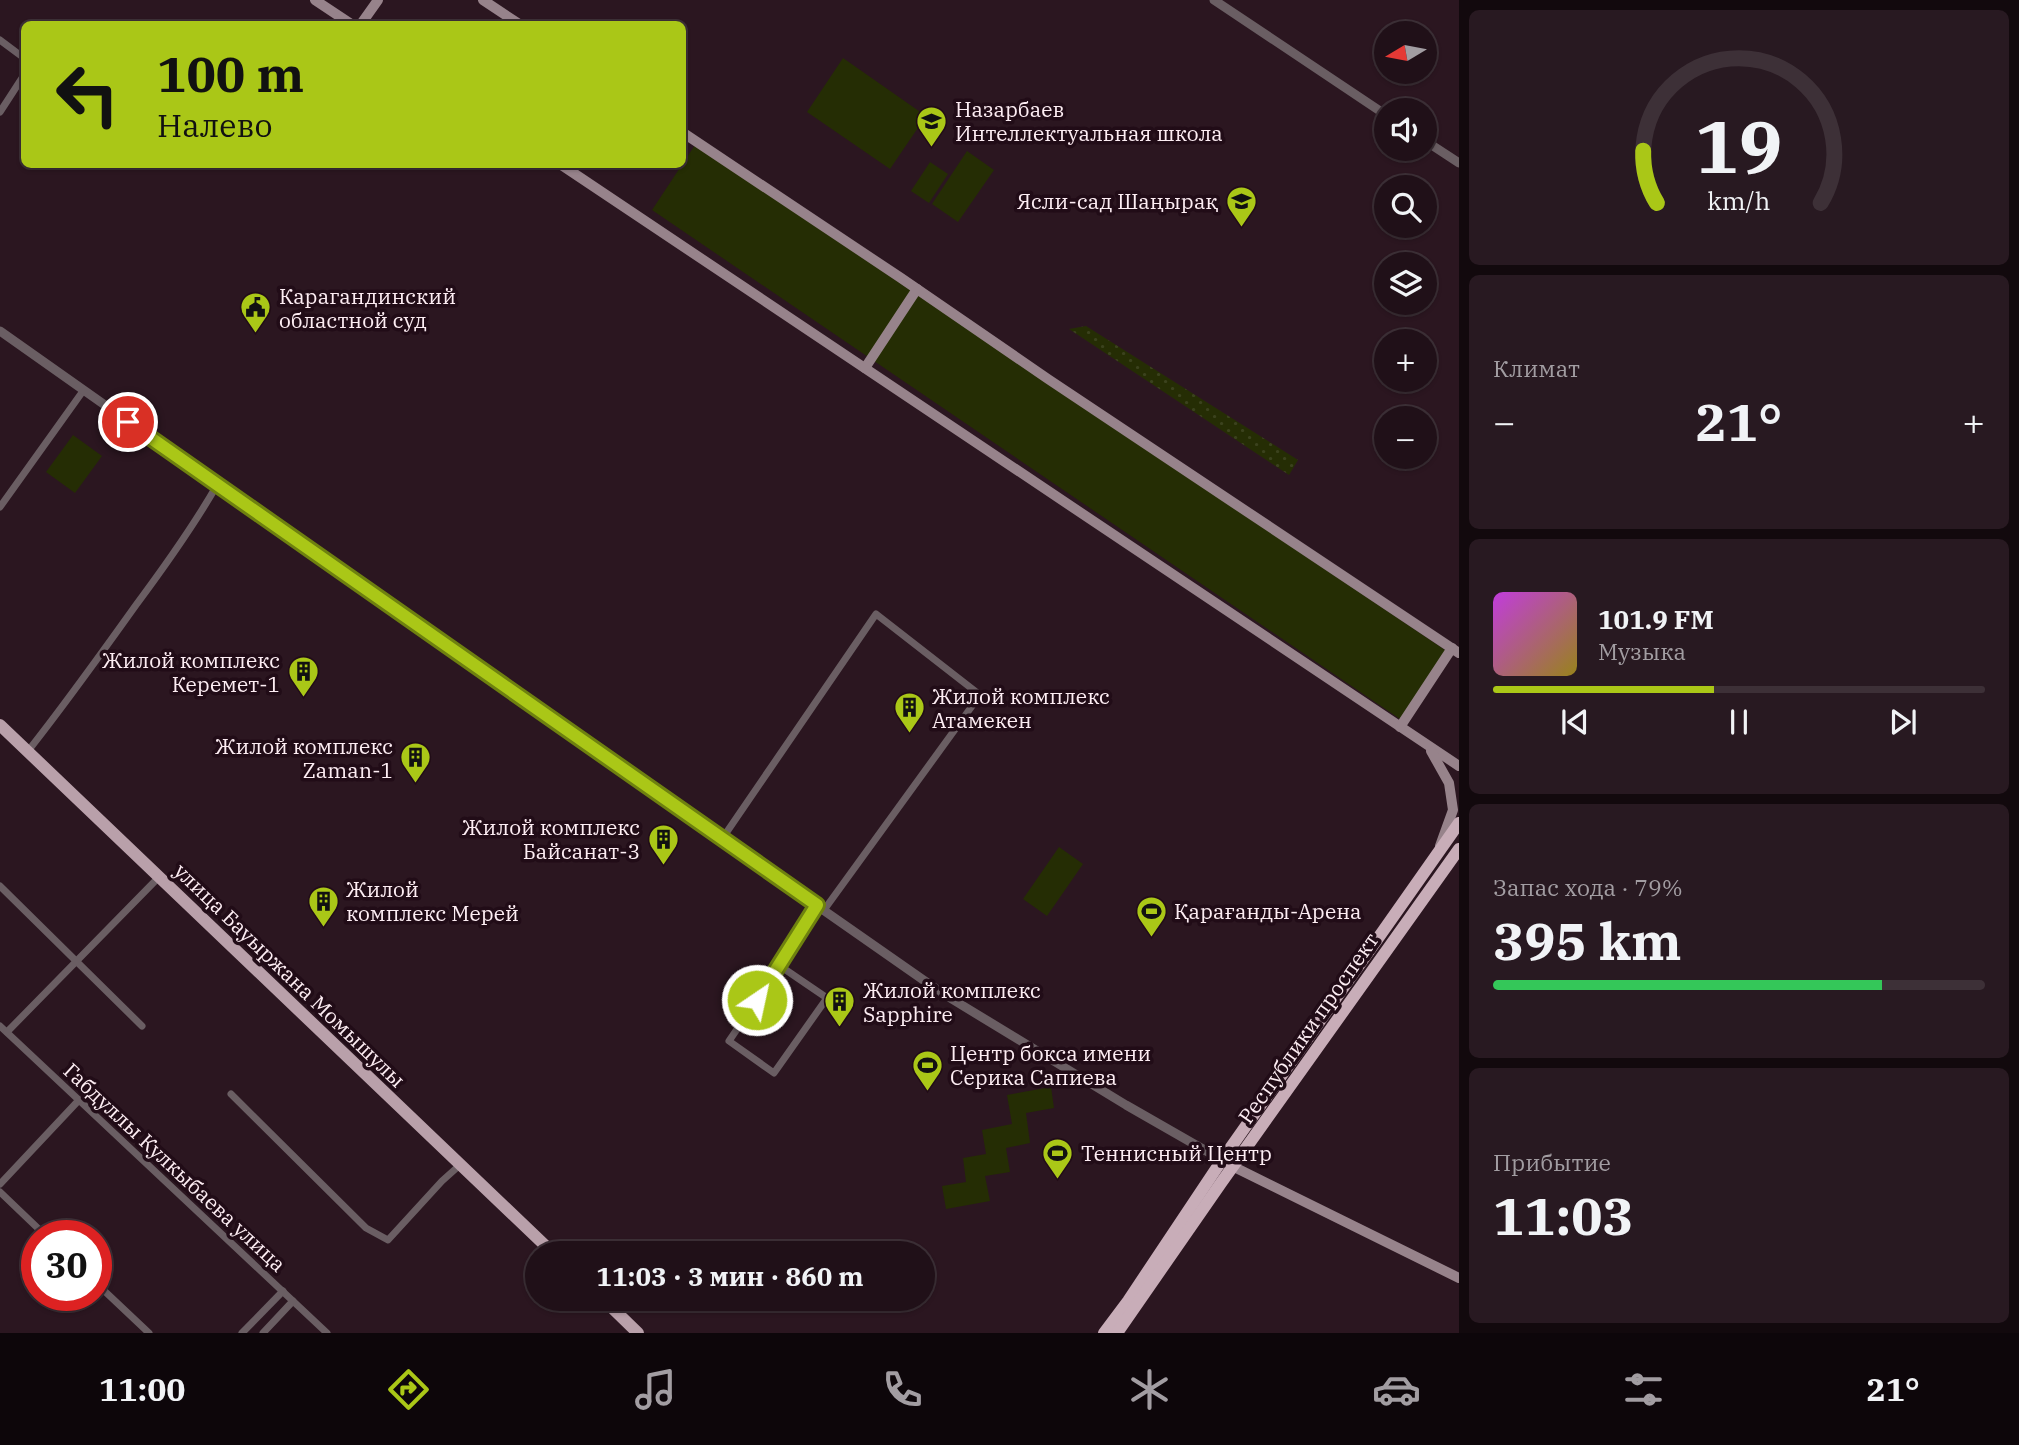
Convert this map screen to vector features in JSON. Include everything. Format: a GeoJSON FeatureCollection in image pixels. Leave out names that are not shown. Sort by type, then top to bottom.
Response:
{"type":"FeatureCollection","features":[{"type":"Feature","properties":{"kind":"highway","name":"Республики проспект"},"geometry":{"type":"LineString","coordinates":[[1117,1333],[1227,1163],[1459,823]]}},
{"type":"Feature","properties":{"kind":"highway","name":"Республики проспект"},"geometry":{"type":"LineString","coordinates":[[1104,1333],[1459,849]]}},
{"type":"Feature","properties":{"kind":"main road"},"geometry":{"type":"LineString","coordinates":[[315,0],[346,21]]}},
{"type":"Feature","properties":{"kind":"main road"},"geometry":{"type":"LineString","coordinates":[[363,21],[378,0]]}},
{"type":"Feature","properties":{"kind":"main road"},"geometry":{"type":"LineString","coordinates":[[483,0],[514,21]]}},
{"type":"Feature","properties":{"kind":"main road"},"geometry":{"type":"LineString","coordinates":[[686,135],[1455,650],[1400,727]]}},
{"type":"Feature","properties":{"kind":"main road"},"geometry":{"type":"LineString","coordinates":[[566,168],[1459,766]]}},
{"type":"Feature","properties":{"kind":"main road"},"geometry":{"type":"LineString","coordinates":[[865,368],[917,289]]}},
{"type":"Feature","properties":{"kind":"main road","name":"улица Бауыржана Момышулы"},"geometry":{"type":"LineString","coordinates":[[0,725],[541,1241]]}},
{"type":"Feature","properties":{"kind":"main road"},"geometry":{"type":"LineString","coordinates":[[1427,745],[1449,783],[1452,810],[1437,854]]}},
{"type":"Feature","properties":{"kind":"main road"},"geometry":{"type":"LineString","coordinates":[[1227,1163],[1459,1278]]}},
{"type":"Feature","properties":{"kind":"main road"},"geometry":{"type":"LineString","coordinates":[[615,1311],[638,1333]]}},
{"type":"Feature","properties":{"kind":"street"},"geometry":{"type":"LineString","coordinates":[[1214,0],[1374,107]]}},
{"type":"Feature","properties":{"kind":"street"},"geometry":{"type":"LineString","coordinates":[[0,40],[21,56]]}},
{"type":"Feature","properties":{"kind":"street"},"geometry":{"type":"LineString","coordinates":[[0,112],[21,80]]}},
{"type":"Feature","properties":{"kind":"street"},"geometry":{"type":"LineString","coordinates":[[1437,149],[1459,163]]}},
{"type":"Feature","properties":{"kind":"street"},"geometry":{"type":"LineString","coordinates":[[0,331],[959,1004],[1227,1163]]}},
{"type":"Feature","properties":{"kind":"street"},"geometry":{"type":"LineString","coordinates":[[0,507],[83,391]]}},
{"type":"Feature","properties":{"kind":"street"},"geometry":{"type":"LineString","coordinates":[[28,751],[151,585],[217,485]]}},
{"type":"Feature","properties":{"kind":"street"},"geometry":{"type":"LineString","coordinates":[[722,839],[876,614],[980,695],[820,908],[780,966],[729,1041],[774,1073],[827,999],[780,966]]}},
{"type":"Feature","properties":{"kind":"street"},"geometry":{"type":"LineString","coordinates":[[7,1032],[159,877]]}},
{"type":"Feature","properties":{"kind":"street"},"geometry":{"type":"LineString","coordinates":[[0,886],[142,1026]]}},
{"type":"Feature","properties":{"kind":"street","name":"Габдуллы Кулкыбаева улица"},"geometry":{"type":"LineString","coordinates":[[0,1026],[327,1333]]}},
{"type":"Feature","properties":{"kind":"street"},"geometry":{"type":"LineString","coordinates":[[231,1094],[366,1228],[388,1240],[461,1163]]}},
{"type":"Feature","properties":{"kind":"street"},"geometry":{"type":"LineString","coordinates":[[0,1184],[79,1100]]}},
{"type":"Feature","properties":{"kind":"street"},"geometry":{"type":"LineString","coordinates":[[0,1192],[29,1220]]}},
{"type":"Feature","properties":{"kind":"street"},"geometry":{"type":"LineString","coordinates":[[242,1333],[282,1292]]}},
{"type":"Feature","properties":{"kind":"street"},"geometry":{"type":"LineString","coordinates":[[112,1298],[149,1333]]}},
{"type":"Feature","properties":{"kind":"street"},"geometry":{"type":"LineString","coordinates":[[263,1333],[293,1301]]}},
{"type":"Feature","properties":{"kind":"green space"},"geometry":{"type":"Polygon","coordinates":[[[843,58],[926,116],[890,169],[807,112],[843,58]]]}},
{"type":"Feature","properties":{"kind":"green space"},"geometry":{"type":"Polygon","coordinates":[[[695,145],[1448,652],[1400,719],[652,210],[680,168],[686,168],[686,159],[695,145]]]}},
{"type":"Feature","properties":{"kind":"green space"},"geometry":{"type":"Polygon","coordinates":[[[967,151],[994,170],[958,222],[932,204],[967,151]]]}},
{"type":"Feature","properties":{"kind":"green space"},"geometry":{"type":"Polygon","coordinates":[[[930,162],[948,174],[929,203],[911,191],[930,162]]]}},
{"type":"Feature","properties":{"kind":"green space"},"geometry":{"type":"Polygon","coordinates":[[[1086,326],[1298,460],[1289,475],[1069,329],[1086,326]]]}},
{"type":"Feature","properties":{"kind":"green space"},"geometry":{"type":"Polygon","coordinates":[[[73,435],[102,456],[75,493],[46,472],[73,435]]]}},
{"type":"Feature","properties":{"kind":"green space"},"geometry":{"type":"Polygon","coordinates":[[[1059,847],[1083,864],[1047,916],[1023,899],[1059,847]]]}},
{"type":"Feature","properties":{"kind":"green space"},"geometry":{"type":"Polygon","coordinates":[[[1051,1087],[1054,1108],[1026,1113],[1030,1143],[1006,1148],[1010,1172],[985,1176],[990,1201],[946,1209],[942,1186],[966,1182],[963,1158],[986,1154],[982,1130],[1012,1124],[1007,1095],[1051,1087]]]}},
{"type":"Feature","properties":{"kind":"place","name":"Назарбаев Интеллектуальная школа"},"geometry":{"type":"Point","coordinates":[932,148]}},
{"type":"Feature","properties":{"kind":"place","name":"Ясли-сад Шаңырақ"},"geometry":{"type":"Point","coordinates":[1241,228]}},
{"type":"Feature","properties":{"kind":"place","name":"Карагандинский областной суд"},"geometry":{"type":"Point","coordinates":[256,335]}},
{"type":"Feature","properties":{"kind":"place","name":"Жилой комплекс Керемет-1"},"geometry":{"type":"Point","coordinates":[303,699]}},
{"type":"Feature","properties":{"kind":"place","name":"Жилой комплекс Атамекен"},"geometry":{"type":"Point","coordinates":[909,735]}},
{"type":"Feature","properties":{"kind":"place","name":"Жилой комплекс Zaman-1"},"geometry":{"type":"Point","coordinates":[416,785]}},
{"type":"Feature","properties":{"kind":"place","name":"Жилой комплекс Байсанат-3"},"geometry":{"type":"Point","coordinates":[663,866]}},
{"type":"Feature","properties":{"kind":"place","name":"Жилой комплекс Мерей"},"geometry":{"type":"Point","coordinates":[323,928]}},
{"type":"Feature","properties":{"kind":"place","name":"Қарағанды-Арена"},"geometry":{"type":"Point","coordinates":[1151,938]}},
{"type":"Feature","properties":{"kind":"place","name":"Жилой комплекс Sapphire"},"geometry":{"type":"Point","coordinates":[840,1029]}},
{"type":"Feature","properties":{"kind":"place","name":"Центр бокса имени Серика Сапиева"},"geometry":{"type":"Point","coordinates":[927,1092]}},
{"type":"Feature","properties":{"kind":"place","name":"Теннисный Центр"},"geometry":{"type":"Point","coordinates":[1058,1180]}},
{"type":"Feature","properties":{"kind":"route"},"geometry":{"type":"LineString","coordinates":[[128,422],[817,905],[757,1000]]}}]}
